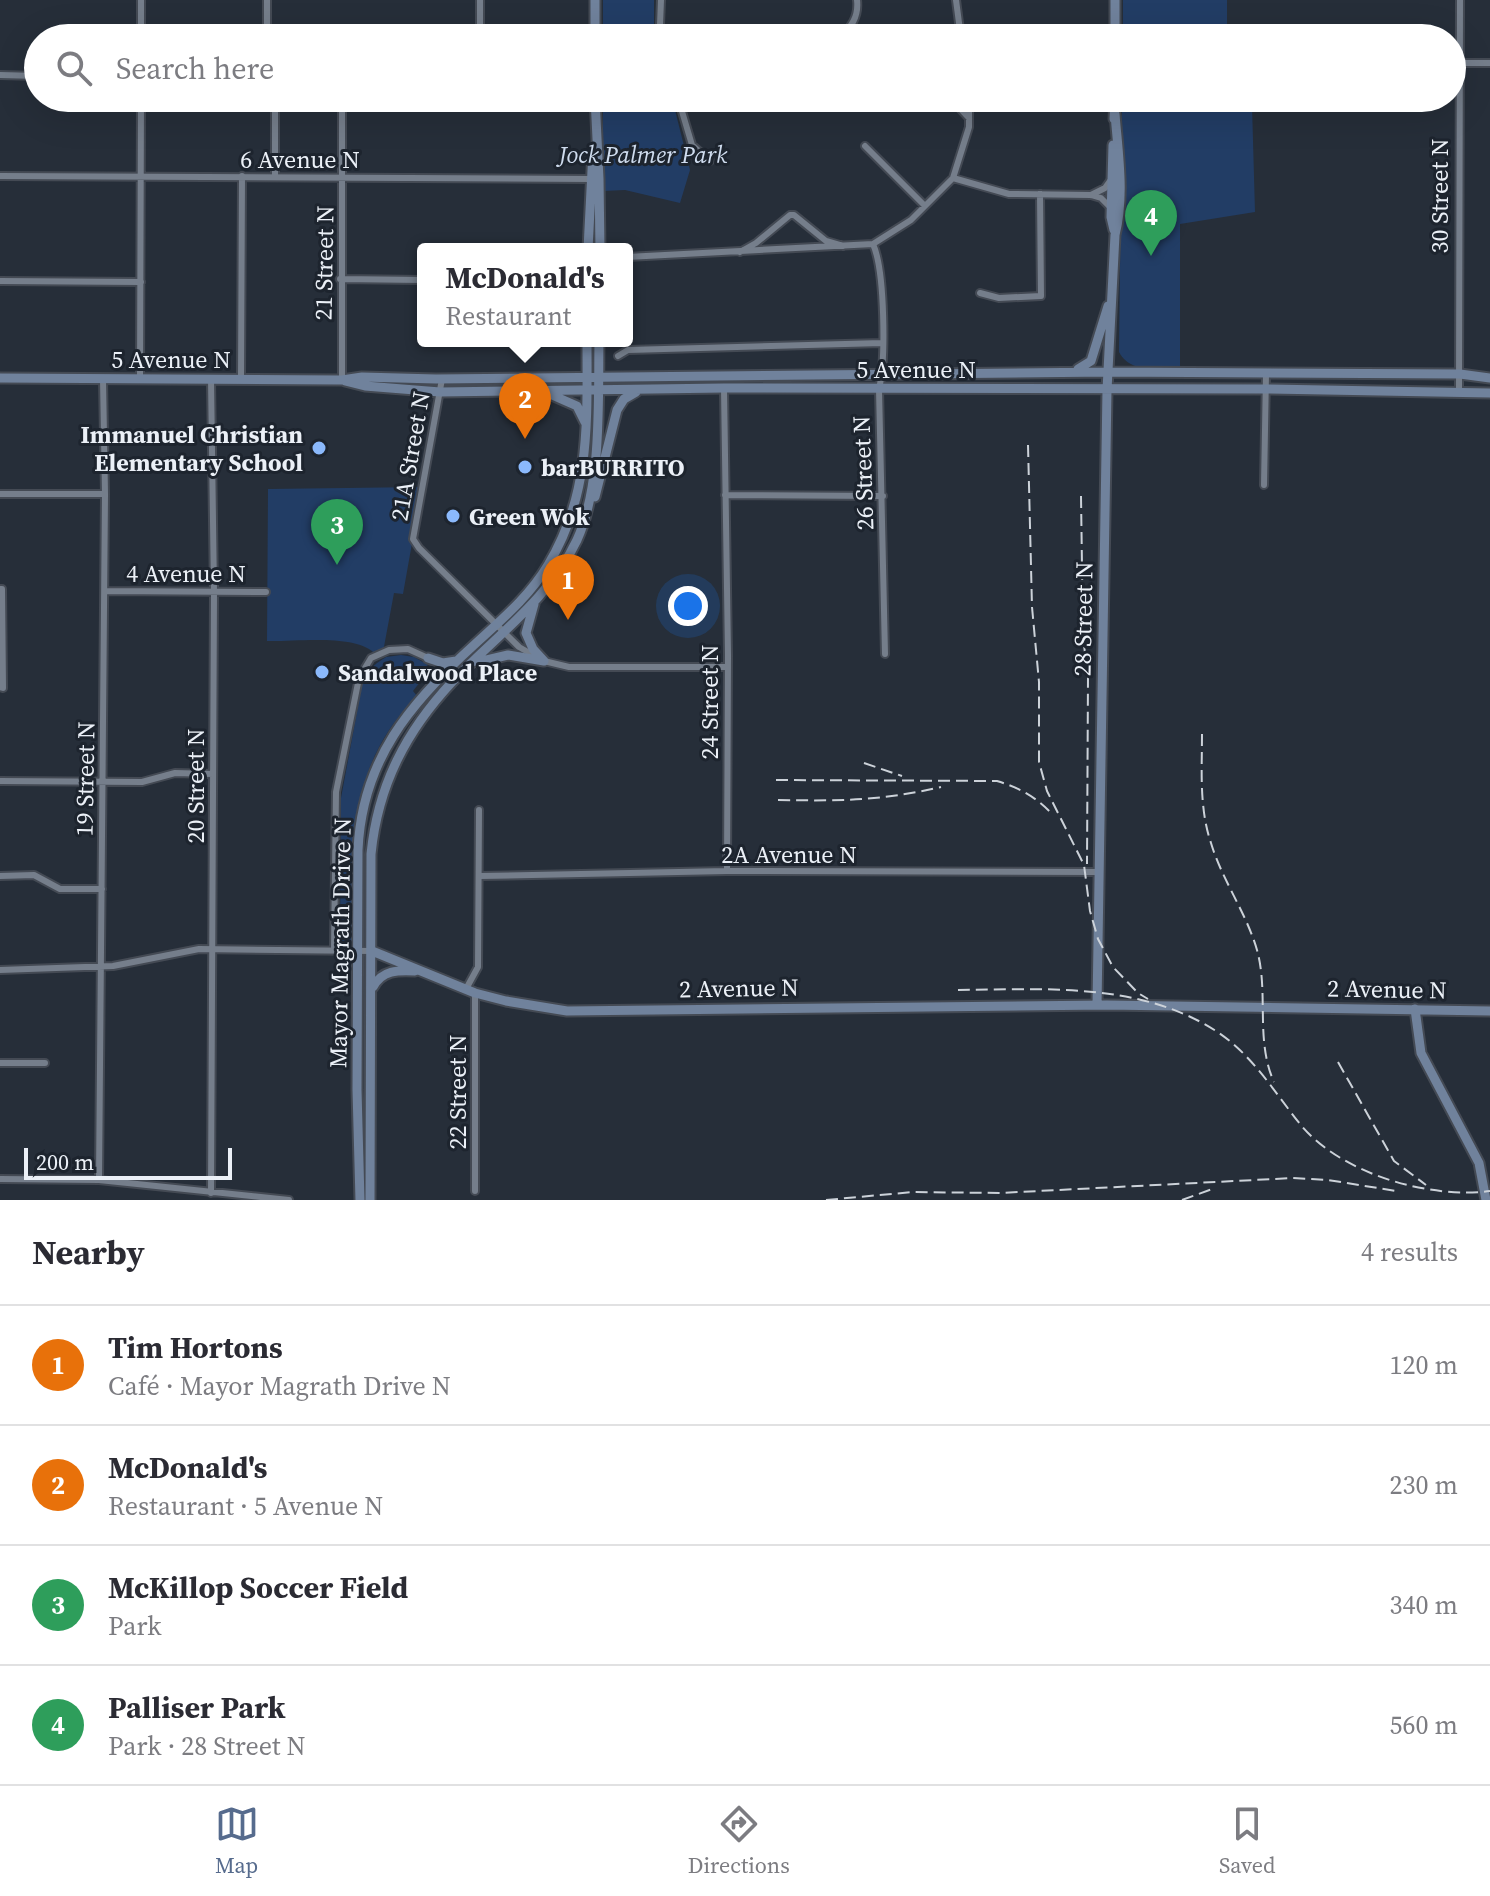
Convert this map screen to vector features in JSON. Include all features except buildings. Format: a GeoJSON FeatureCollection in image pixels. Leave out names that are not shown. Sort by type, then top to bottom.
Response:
{"type":"FeatureCollection","features":[{"type":"Feature","properties":{"kind":"main road"},"geometry":{"type":"LineString","coordinates":[[595,0],[595,24]]}},
{"type":"Feature","properties":{"kind":"main road"},"geometry":{"type":"LineString","coordinates":[[1115,0],[1115,24]]}},
{"type":"Feature","properties":{"kind":"main road"},"geometry":{"type":"LineString","coordinates":[[589,243],[595,112]]}},
{"type":"Feature","properties":{"kind":"main road","name":"28 Street N"},"geometry":{"type":"LineString","coordinates":[[1097,1005],[1107,390],[1115,235],[1111,180],[1115,114]]}},
{"type":"Feature","properties":{"kind":"main road","name":"28 Street N"},"geometry":{"type":"LineString","coordinates":[[1115,114],[1119,179],[1119,219],[1115,235]]}},
{"type":"Feature","properties":{"kind":"main road"},"geometry":{"type":"LineString","coordinates":[[594,179],[599,243]]}},
{"type":"Feature","properties":{"kind":"main road"},"geometry":{"type":"LineString","coordinates":[[1067,372],[1091,361],[1114,283]]}},
{"type":"Feature","properties":{"kind":"main road","name":"Mayor Magrath Drive N"},"geometry":{"type":"LineString","coordinates":[[370,1200],[371,854],[374,825],[397,756],[415,726],[454,681],[535,601],[561,569],[585,518],[592,484],[592,392],[587,378],[587,347]]}},
{"type":"Feature","properties":{"kind":"main road","name":"Mayor Magrath Drive N"},"geometry":{"type":"LineString","coordinates":[[360,1200],[357,1090],[359,835],[367,791],[395,731],[456,661],[497,624],[536,582],[562,538],[581,481],[592,392],[598,378],[599,347]]}},
{"type":"Feature","properties":{"kind":"main road","name":"5 Avenue N"},"geometry":{"type":"LineString","coordinates":[[0,378],[342,380],[362,377],[598,378],[1108,372],[1460,374],[1490,378]]}},
{"type":"Feature","properties":{"kind":"main road","name":"5 Avenue N"},"geometry":{"type":"LineString","coordinates":[[342,380],[365,386],[440,392],[724,388],[1265,389],[1490,393]]}},
{"type":"Feature","properties":{"kind":"main road"},"geometry":{"type":"LineString","coordinates":[[585,518],[600,484],[617,410],[624,399],[638,391]]}},
{"type":"Feature","properties":{"kind":"main road"},"geometry":{"type":"LineString","coordinates":[[537,392],[570,401],[577,406],[587,427]]}},
{"type":"Feature","properties":{"kind":"main road"},"geometry":{"type":"LineString","coordinates":[[535,601],[526,633],[533,649],[544,661]]}},
{"type":"Feature","properties":{"kind":"main road"},"geometry":{"type":"LineString","coordinates":[[471,665],[508,655],[544,661]]}},
{"type":"Feature","properties":{"kind":"main road"},"geometry":{"type":"LineString","coordinates":[[428,658],[443,663],[456,661]]}},
{"type":"Feature","properties":{"kind":"main road"},"geometry":{"type":"LineString","coordinates":[[428,658],[434,667],[436,683]]}},
{"type":"Feature","properties":{"kind":"main road","name":"2 Avenue N"},"geometry":{"type":"LineString","coordinates":[[372,951],[471,991],[506,1001],[567,1011],[1097,1005],[1490,1011]]}},
{"type":"Feature","properties":{"kind":"main road"},"geometry":{"type":"LineString","coordinates":[[370,996],[377,980],[389,972],[423,971]]}},
{"type":"Feature","properties":{"kind":"main road"},"geometry":{"type":"LineString","coordinates":[[1415,1009],[1421,1053],[1479,1163],[1486,1200]]}},
{"type":"Feature","properties":{"kind":"street"},"geometry":{"type":"LineString","coordinates":[[141,0],[141,24]]}},
{"type":"Feature","properties":{"kind":"street"},"geometry":{"type":"LineString","coordinates":[[267,0],[267,24]]}},
{"type":"Feature","properties":{"kind":"street"},"geometry":{"type":"LineString","coordinates":[[480,0],[480,24]]}},
{"type":"Feature","properties":{"kind":"street"},"geometry":{"type":"LineString","coordinates":[[660,24],[661,0]]}},
{"type":"Feature","properties":{"kind":"street"},"geometry":{"type":"LineString","coordinates":[[854,24],[857,0]]}},
{"type":"Feature","properties":{"kind":"street"},"geometry":{"type":"LineString","coordinates":[[956,0],[959,24]]}},
{"type":"Feature","properties":{"kind":"street","name":"30 Street N"},"geometry":{"type":"LineString","coordinates":[[1459,24],[1460,0]]}},
{"type":"Feature","properties":{"kind":"street"},"geometry":{"type":"LineString","coordinates":[[1466,63],[1490,63]]}},
{"type":"Feature","properties":{"kind":"street"},"geometry":{"type":"LineString","coordinates":[[0,75],[24,76]]}},
{"type":"Feature","properties":{"kind":"street"},"geometry":{"type":"LineString","coordinates":[[140,379],[141,112]]}},
{"type":"Feature","properties":{"kind":"street"},"geometry":{"type":"LineString","coordinates":[[275,112],[275,176]]}},
{"type":"Feature","properties":{"kind":"street","name":"21 Street N"},"geometry":{"type":"LineString","coordinates":[[342,112],[342,380]]}},
{"type":"Feature","properties":{"kind":"street"},"geometry":{"type":"LineString","coordinates":[[682,112],[692,145],[710,161]]}},
{"type":"Feature","properties":{"kind":"street"},"geometry":{"type":"LineString","coordinates":[[963,112],[969,118]]}},
{"type":"Feature","properties":{"kind":"street"},"geometry":{"type":"LineString","coordinates":[[633,257],[847,248],[873,244],[911,220],[953,178],[969,127],[969,112]]}},
{"type":"Feature","properties":{"kind":"street","name":"30 Street N"},"geometry":{"type":"LineString","coordinates":[[1458,112],[1459,391]]}},
{"type":"Feature","properties":{"kind":"street"},"geometry":{"type":"LineString","coordinates":[[865,146],[924,205]]}},
{"type":"Feature","properties":{"kind":"street","name":"6 Avenue N"},"geometry":{"type":"LineString","coordinates":[[0,176],[594,179]]}},
{"type":"Feature","properties":{"kind":"street"},"geometry":{"type":"LineString","coordinates":[[241,379],[242,176]]}},
{"type":"Feature","properties":{"kind":"street"},"geometry":{"type":"LineString","coordinates":[[953,178],[1009,194],[1091,195],[1101,198],[1111,209]]}},
{"type":"Feature","properties":{"kind":"street"},"geometry":{"type":"LineString","coordinates":[[1091,195],[1105,188],[1111,180]]}},
{"type":"Feature","properties":{"kind":"street"},"geometry":{"type":"LineString","coordinates":[[980,293],[999,298],[1041,296],[1040,194]]}},
{"type":"Feature","properties":{"kind":"street"},"geometry":{"type":"LineString","coordinates":[[737,253],[756,243],[790,215],[826,241],[847,248]]}},
{"type":"Feature","properties":{"kind":"street","name":"26 Street N"},"geometry":{"type":"LineString","coordinates":[[873,244],[878,260],[882,343],[879,389],[885,654]]}},
{"type":"Feature","properties":{"kind":"street"},"geometry":{"type":"LineString","coordinates":[[340,279],[417,280]]}},
{"type":"Feature","properties":{"kind":"street"},"geometry":{"type":"LineString","coordinates":[[0,281],[141,282]]}},
{"type":"Feature","properties":{"kind":"street","name":"5 Avenue N"},"geometry":{"type":"LineString","coordinates":[[618,356],[628,350],[882,343]]}},
{"type":"Feature","properties":{"kind":"street"},"geometry":{"type":"LineString","coordinates":[[1264,485],[1266,374]]}},
{"type":"Feature","properties":{"kind":"street","name":"19 Street N"},"geometry":{"type":"LineString","coordinates":[[99,1180],[105,591],[103,379]]}},
{"type":"Feature","properties":{"kind":"street","name":"20 Street N"},"geometry":{"type":"LineString","coordinates":[[211,379],[214,592],[211,1193]]}},
{"type":"Feature","properties":{"kind":"street","name":"21A Street N"},"geometry":{"type":"LineString","coordinates":[[442,379],[413,539],[497,624]]}},
{"type":"Feature","properties":{"kind":"street","name":"24 Street N"},"geometry":{"type":"LineString","coordinates":[[724,388],[727,871]]}},
{"type":"Feature","properties":{"kind":"street"},"geometry":{"type":"LineString","coordinates":[[0,494],[105,494]]}},
{"type":"Feature","properties":{"kind":"street"},"geometry":{"type":"LineString","coordinates":[[725,495],[883,496]]}},
{"type":"Feature","properties":{"kind":"street"},"geometry":{"type":"LineString","coordinates":[[0,589],[3,688],[0,687]]}},
{"type":"Feature","properties":{"kind":"street","name":"4 Avenue N"},"geometry":{"type":"LineString","coordinates":[[105,591],[266,592]]}},
{"type":"Feature","properties":{"kind":"street"},"geometry":{"type":"LineString","coordinates":[[497,624],[528,653],[544,661],[569,667],[728,667]]}},
{"type":"Feature","properties":{"kind":"street","name":"Mayor Magrath Drive N"},"geometry":{"type":"LineString","coordinates":[[334,949],[336,792],[359,678],[371,658],[389,650],[408,649],[428,658]]}},
{"type":"Feature","properties":{"kind":"street"},"geometry":{"type":"LineString","coordinates":[[0,781],[142,782],[175,773],[213,774]]}},
{"type":"Feature","properties":{"kind":"street","name":"22 Street N"},"geometry":{"type":"LineString","coordinates":[[475,1191],[471,991],[478,967],[479,810]]}},
{"type":"Feature","properties":{"kind":"street","name":"2A Avenue N"},"geometry":{"type":"LineString","coordinates":[[480,876],[727,871],[1099,872]]}},
{"type":"Feature","properties":{"kind":"street"},"geometry":{"type":"LineString","coordinates":[[0,876],[34,875],[60,889],[102,889]]}},
{"type":"Feature","properties":{"kind":"street","name":"2 Avenue N"},"geometry":{"type":"LineString","coordinates":[[0,970],[100,967],[212,948],[372,951]]}},
{"type":"Feature","properties":{"kind":"street"},"geometry":{"type":"LineString","coordinates":[[0,1063],[45,1063]]}},
{"type":"Feature","properties":{"kind":"street"},"geometry":{"type":"LineString","coordinates":[[0,1179],[99,1180],[289,1200]]}},
{"type":"Feature","properties":{"kind":"green space"},"geometry":{"type":"Polygon","coordinates":[[[603,0],[654,0],[654,24],[603,24],[603,0]]]}},
{"type":"Feature","properties":{"kind":"green space"},"geometry":{"type":"Polygon","coordinates":[[[1123,0],[1227,0],[1227,24],[1123,24],[1123,0]]]}},
{"type":"Feature","properties":{"kind":"green space","name":"Jock Palmer Park"},"geometry":{"type":"Polygon","coordinates":[[[603,112],[676,112],[690,170],[680,203],[625,190],[603,191],[603,112]]]}},
{"type":"Feature","properties":{"kind":"green space"},"geometry":{"type":"Polygon","coordinates":[[[1122,112],[1252,112],[1255,212],[1180,224],[1180,368],[1138,367],[1130,364],[1119,352],[1122,112]]]}},
{"type":"Feature","properties":{"kind":"green space"},"geometry":{"type":"Polygon","coordinates":[[[422,487],[403,594],[394,593],[383,652],[376,655],[368,648],[341,641],[267,641],[268,489],[422,487]]]}},
{"type":"Feature","properties":{"kind":"green space"},"geometry":{"type":"Polygon","coordinates":[[[386,657],[414,657],[428,665],[425,667],[427,673],[413,691],[417,696],[394,724],[377,752],[365,781],[354,841],[353,941],[346,945],[340,940],[341,798],[362,685],[369,670],[377,663],[386,657]]]}},
{"type":"Feature","properties":{"kind":"railway"},"geometry":{"type":"LineString","coordinates":[[1028,445],[1032,607],[1039,682],[1039,762],[1047,791],[1084,865],[1090,911],[1098,939],[1113,967],[1148,999]]}},
{"type":"Feature","properties":{"kind":"railway"},"geometry":{"type":"LineString","coordinates":[[1081,496],[1083,637],[1088,677],[1087,864]]}},
{"type":"Feature","properties":{"kind":"railway"},"geometry":{"type":"LineString","coordinates":[[1202,734],[1202,789],[1207,830],[1221,870],[1257,950],[1265,1050],[1274,1082]]}},
{"type":"Feature","properties":{"kind":"railway"},"geometry":{"type":"LineString","coordinates":[[864,763],[902,776]]}},
{"type":"Feature","properties":{"kind":"railway"},"geometry":{"type":"LineString","coordinates":[[776,780],[997,781],[1027,794],[1052,814]]}},
{"type":"Feature","properties":{"kind":"railway"},"geometry":{"type":"LineString","coordinates":[[778,800],[860,799],[941,787]]}},
{"type":"Feature","properties":{"kind":"railway"},"geometry":{"type":"LineString","coordinates":[[958,990],[1093,992],[1159,1005],[1190,1016],[1232,1043],[1253,1064],[1300,1124],[1317,1142],[1338,1157],[1388,1179],[1414,1186],[1440,1191],[1490,1191]]}},
{"type":"Feature","properties":{"kind":"railway"},"geometry":{"type":"LineString","coordinates":[[1338,1062],[1394,1161],[1426,1185]]}},
{"type":"Feature","properties":{"kind":"railway"},"geometry":{"type":"LineString","coordinates":[[826,1200],[913,1192],[1000,1193],[1293,1178],[1396,1191]]}},
{"type":"Feature","properties":{"kind":"railway"},"geometry":{"type":"LineString","coordinates":[[1182,1200],[1215,1188]]}},
{"type":"Feature","properties":{"kind":"place","name":"Palliser Park"},"geometry":{"type":"Point","coordinates":[1151,256]}},
{"type":"Feature","properties":{"kind":"place","name":"McDonald's"},"geometry":{"type":"Point","coordinates":[525,439]}},
{"type":"Feature","properties":{"kind":"place","name":"Immanuel Christian Elementary School"},"geometry":{"type":"Point","coordinates":[319,448]}},
{"type":"Feature","properties":{"kind":"place","name":"barBURRITO"},"geometry":{"type":"Point","coordinates":[525,467]}},
{"type":"Feature","properties":{"kind":"place","name":"Green Wok"},"geometry":{"type":"Point","coordinates":[453,516]}},
{"type":"Feature","properties":{"kind":"place","name":"McKillop Soccer Field"},"geometry":{"type":"Point","coordinates":[337,565]}},
{"type":"Feature","properties":{"kind":"place","name":"Tim Hortons"},"geometry":{"type":"Point","coordinates":[568,620]}},
{"type":"Feature","properties":{"kind":"place","name":"Sandalwood Place"},"geometry":{"type":"Point","coordinates":[322,672]}}]}
